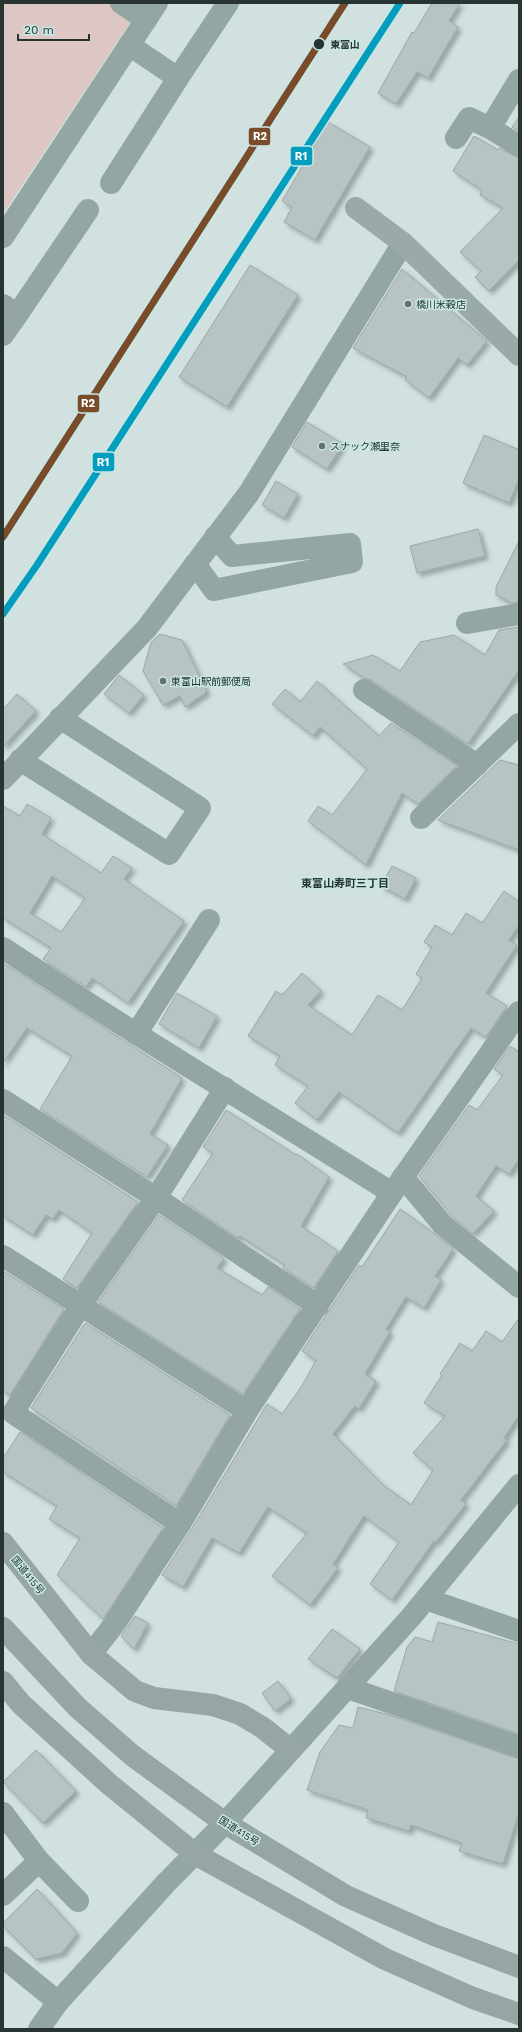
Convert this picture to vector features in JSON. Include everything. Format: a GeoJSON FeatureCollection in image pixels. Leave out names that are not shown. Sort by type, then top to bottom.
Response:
{"type":"FeatureCollection","features":[{"type":"Feature","properties":{"kind":"highway","name":"国道415号"},"geometry":{"type":"LineString","coordinates":[[3,1543],[91,1654],[135,1691],[154,1698],[213,1705],[240,1714],[263,1728],[291,1750]]}},
{"type":"Feature","properties":{"kind":"highway","name":"国道415号"},"geometry":{"type":"LineString","coordinates":[[3,1628],[78,1708],[122,1747],[225,1823],[346,1896],[434,1935],[519,1968]]}},
{"type":"Feature","properties":{"kind":"highway"},"geometry":{"type":"LineString","coordinates":[[3,1682],[22,1704],[109,1784],[195,1854],[385,1959],[473,1998],[519,2014]]}},
{"type":"Feature","properties":{"kind":"main road"},"geometry":{"type":"LineString","coordinates":[[356,208],[403,243],[519,355]]}},
{"type":"Feature","properties":{"kind":"street"},"geometry":{"type":"LineString","coordinates":[[3,237],[151,11],[121,3]]}},
{"type":"Feature","properties":{"kind":"street"},"geometry":{"type":"LineString","coordinates":[[111,183],[228,3]]}},
{"type":"Feature","properties":{"kind":"street"},"geometry":{"type":"LineString","coordinates":[[129,45],[178,78]]}},
{"type":"Feature","properties":{"kind":"street"},"geometry":{"type":"LineString","coordinates":[[490,128],[519,80]]}},
{"type":"Feature","properties":{"kind":"street"},"geometry":{"type":"LineString","coordinates":[[456,138],[469,118],[490,128],[519,146]]}},
{"type":"Feature","properties":{"kind":"street"},"geometry":{"type":"LineString","coordinates":[[3,335],[10,310],[88,210]]}},
{"type":"Feature","properties":{"kind":"street"},"geometry":{"type":"LineString","coordinates":[[3,779],[147,628],[249,493],[403,243]]}},
{"type":"Feature","properties":{"kind":"street"},"geometry":{"type":"LineString","coordinates":[[195,564],[214,590],[352,562],[350,544],[232,556],[215,537]]}},
{"type":"Feature","properties":{"kind":"street"},"geometry":{"type":"LineString","coordinates":[[467,623],[519,614]]}},
{"type":"Feature","properties":{"kind":"street"},"geometry":{"type":"LineString","coordinates":[[364,690],[477,765]]}},
{"type":"Feature","properties":{"kind":"street"},"geometry":{"type":"LineString","coordinates":[[20,760],[169,854],[200,808],[60,718]]}},
{"type":"Feature","properties":{"kind":"street"},"geometry":{"type":"LineString","coordinates":[[421,818],[519,724]]}},
{"type":"Feature","properties":{"kind":"street"},"geometry":{"type":"LineString","coordinates":[[136,1034],[209,920]]}},
{"type":"Feature","properties":{"kind":"street"},"geometry":{"type":"LineString","coordinates":[[3,948],[98,1011],[225,1088],[397,1185],[443,1225],[519,1286]]}},
{"type":"Feature","properties":{"kind":"street"},"geometry":{"type":"LineString","coordinates":[[91,1654],[116,1622],[180,1524],[247,1411],[397,1185],[519,1012]]}},
{"type":"Feature","properties":{"kind":"street"},"geometry":{"type":"LineString","coordinates":[[180,1524],[6,1415],[156,1198],[225,1088]]}},
{"type":"Feature","properties":{"kind":"street"},"geometry":{"type":"LineString","coordinates":[[3,1100],[156,1198],[318,1306]]}},
{"type":"Feature","properties":{"kind":"street"},"geometry":{"type":"LineString","coordinates":[[3,1256],[247,1411]]}},
{"type":"Feature","properties":{"kind":"street"},"geometry":{"type":"LineString","coordinates":[[39,2029],[58,2002],[225,1823],[348,1688],[517,1490]]}},
{"type":"Feature","properties":{"kind":"street"},"geometry":{"type":"LineString","coordinates":[[426,1598],[519,1631]]}},
{"type":"Feature","properties":{"kind":"street"},"geometry":{"type":"LineString","coordinates":[[348,1688],[519,1747]]}},
{"type":"Feature","properties":{"kind":"street"},"geometry":{"type":"LineString","coordinates":[[3,1813],[39,1861],[78,1900]]}},
{"type":"Feature","properties":{"kind":"street"},"geometry":{"type":"LineString","coordinates":[[3,1895],[39,1861]]}},
{"type":"Feature","properties":{"kind":"street"},"geometry":{"type":"LineString","coordinates":[[3,1957],[58,2002]]}},
{"type":"Feature","properties":{"kind":"shaded area"},"geometry":{"type":"Polygon","coordinates":[[[3,3],[143,3],[3,214],[3,3]]]}},
{"type":"Feature","properties":{"kind":"building"},"geometry":{"type":"Polygon","coordinates":[[[432,3],[460,3],[449,21],[458,27],[428,78],[417,72],[396,104],[378,93],[412,32],[414,33],[432,3]]]}},
{"type":"Feature","properties":{"kind":"building"},"geometry":{"type":"Polygon","coordinates":[[[519,117],[519,131],[512,127],[519,117]]]}},
{"type":"Feature","properties":{"kind":"building"},"geometry":{"type":"Polygon","coordinates":[[[328,122],[370,147],[315,240],[284,222],[292,207],[282,201],[328,122]]]}},
{"type":"Feature","properties":{"kind":"building"},"geometry":{"type":"Polygon","coordinates":[[[474,136],[498,150],[499,148],[519,158],[519,260],[489,291],[475,277],[481,271],[460,252],[503,208],[480,195],[482,190],[453,171],[474,136]]]}},
{"type":"Feature","properties":{"kind":"building"},"geometry":{"type":"Polygon","coordinates":[[[250,265],[298,295],[227,407],[179,377],[250,265]]]}},
{"type":"Feature","properties":{"kind":"building"},"geometry":{"type":"Polygon","coordinates":[[[402,269],[487,341],[467,365],[458,358],[429,398],[405,380],[407,377],[353,348],[402,269]]]}},
{"type":"Feature","properties":{"kind":"building"},"geometry":{"type":"Polygon","coordinates":[[[307,422],[343,444],[327,469],[292,447],[307,422]]]}},
{"type":"Feature","properties":{"kind":"building"},"geometry":{"type":"Polygon","coordinates":[[[484,435],[519,450],[519,479],[509,503],[463,483],[484,435]]]}},
{"type":"Feature","properties":{"kind":"building"},"geometry":{"type":"Polygon","coordinates":[[[276,481],[298,494],[284,518],[262,505],[276,481]]]}},
{"type":"Feature","properties":{"kind":"building"},"geometry":{"type":"Polygon","coordinates":[[[478,529],[485,556],[417,573],[410,546],[478,529]]]}},
{"type":"Feature","properties":{"kind":"building"},"geometry":{"type":"Polygon","coordinates":[[[519,541],[519,602],[512,603],[496,595],[496,587],[519,541]]]}},
{"type":"Feature","properties":{"kind":"building"},"geometry":{"type":"Polygon","coordinates":[[[519,627],[519,670],[468,744],[371,680],[364,678],[343,664],[373,655],[400,671],[420,642],[454,635],[485,655],[499,630],[519,627]]]}},
{"type":"Feature","properties":{"kind":"building"},"geometry":{"type":"Polygon","coordinates":[[[160,634],[182,640],[207,692],[185,707],[180,696],[163,705],[143,671],[151,642],[160,634]]]}},
{"type":"Feature","properties":{"kind":"building"},"geometry":{"type":"Polygon","coordinates":[[[119,675],[144,695],[129,713],[104,694],[119,675]]]}},
{"type":"Feature","properties":{"kind":"building"},"geometry":{"type":"Polygon","coordinates":[[[317,681],[379,736],[391,723],[457,766],[418,804],[402,793],[366,865],[308,821],[318,806],[332,815],[367,769],[320,727],[313,736],[272,704],[285,689],[300,702],[317,681]]]}},
{"type":"Feature","properties":{"kind":"building"},"geometry":{"type":"Polygon","coordinates":[[[17,694],[36,711],[3,747],[3,709],[17,694]]]}},
{"type":"Feature","properties":{"kind":"building"},"geometry":{"type":"Polygon","coordinates":[[[500,760],[519,765],[519,850],[438,820],[500,760]]]}},
{"type":"Feature","properties":{"kind":"building"},"geometry":{"type":"Polygon","coordinates":[[[27,804],[51,818],[42,834],[101,873],[113,856],[132,868],[124,879],[184,921],[128,1003],[92,978],[86,987],[43,959],[51,948],[3,918],[3,806],[20,816],[27,804]],[[52,876],[30,913],[61,932],[85,898],[52,876]]]}},
{"type":"Feature","properties":{"kind":"building"},"geometry":{"type":"Polygon","coordinates":[[[392,866],[416,878],[405,899],[381,886],[392,866]]]}},
{"type":"Feature","properties":{"kind":"building"},"geometry":{"type":"Polygon","coordinates":[[[504,891],[519,902],[519,925],[509,940],[517,945],[486,993],[507,1006],[486,1037],[471,1028],[398,1133],[339,1092],[317,1120],[295,1103],[308,1086],[275,1065],[280,1056],[248,1036],[276,991],[282,995],[302,973],[321,991],[308,1005],[352,1035],[378,995],[402,1010],[422,978],[416,974],[432,947],[424,942],[435,925],[452,935],[466,913],[482,923],[504,891]]]}},
{"type":"Feature","properties":{"kind":"building"},"geometry":{"type":"Polygon","coordinates":[[[3,963],[182,1078],[150,1134],[168,1145],[147,1177],[40,1109],[72,1056],[27,1028],[3,1063],[3,963]]]}},
{"type":"Feature","properties":{"kind":"building"},"geometry":{"type":"Polygon","coordinates":[[[177,993],[217,1016],[199,1048],[159,1024],[177,993]]]}},
{"type":"Feature","properties":{"kind":"building"},"geometry":{"type":"Polygon","coordinates":[[[510,1046],[519,1052],[519,1159],[509,1174],[496,1166],[476,1196],[494,1211],[473,1234],[452,1216],[419,1176],[469,1105],[477,1110],[503,1075],[494,1069],[510,1046]]]}},
{"type":"Feature","properties":{"kind":"building"},"geometry":{"type":"Polygon","coordinates":[[[226,1110],[296,1155],[297,1154],[329,1177],[301,1226],[338,1251],[314,1288],[283,1268],[285,1265],[240,1236],[238,1238],[182,1200],[213,1153],[203,1147],[226,1110]]]}},
{"type":"Feature","properties":{"kind":"building"},"geometry":{"type":"Polygon","coordinates":[[[3,1115],[138,1202],[77,1288],[63,1279],[92,1233],[59,1210],[53,1219],[46,1215],[33,1235],[3,1216],[3,1115]]]}},
{"type":"Feature","properties":{"kind":"building"},"geometry":{"type":"Polygon","coordinates":[[[400,1209],[453,1249],[435,1276],[441,1280],[424,1308],[406,1297],[386,1329],[390,1332],[365,1374],[376,1381],[359,1409],[355,1406],[333,1434],[383,1485],[411,1505],[433,1470],[413,1453],[445,1416],[424,1403],[442,1375],[440,1374],[460,1343],[472,1351],[486,1331],[502,1342],[519,1318],[519,1415],[504,1438],[507,1440],[461,1500],[466,1504],[436,1542],[434,1541],[392,1600],[370,1584],[399,1542],[364,1516],[333,1564],[338,1568],[310,1605],[272,1576],[307,1533],[268,1507],[239,1553],[212,1538],[183,1587],[162,1575],[267,1404],[282,1414],[303,1384],[316,1360],[302,1351],[359,1265],[362,1267],[400,1209]]]}},
{"type":"Feature","properties":{"kind":"building"},"geometry":{"type":"Polygon","coordinates":[[[159,1215],[224,1258],[217,1268],[262,1295],[268,1287],[300,1309],[243,1394],[98,1302],[159,1215]]]}},
{"type":"Feature","properties":{"kind":"building"},"geometry":{"type":"Polygon","coordinates":[[[3,1271],[64,1309],[10,1395],[3,1391],[3,1271]]]}},
{"type":"Feature","properties":{"kind":"building"},"geometry":{"type":"Polygon","coordinates":[[[85,1323],[230,1415],[176,1506],[31,1408],[85,1323]]]}},
{"type":"Feature","properties":{"kind":"building"},"geometry":{"type":"Polygon","coordinates":[[[20,1432],[163,1528],[103,1619],[57,1575],[80,1538],[49,1519],[57,1506],[3,1472],[3,1458],[20,1432]]]}},
{"type":"Feature","properties":{"kind":"building"},"geometry":{"type":"Polygon","coordinates":[[[135,1616],[148,1623],[134,1649],[121,1636],[135,1616]]]}},
{"type":"Feature","properties":{"kind":"building"},"geometry":{"type":"Polygon","coordinates":[[[438,1622],[519,1644],[519,1734],[394,1691],[407,1647],[415,1637],[432,1642],[438,1622]]]}},
{"type":"Feature","properties":{"kind":"building"},"geometry":{"type":"Polygon","coordinates":[[[332,1629],[360,1649],[337,1678],[308,1659],[332,1629]]]}},
{"type":"Feature","properties":{"kind":"building"},"geometry":{"type":"Polygon","coordinates":[[[278,1681],[291,1699],[275,1711],[262,1693],[278,1681]]]}},
{"type":"Feature","properties":{"kind":"building"},"geometry":{"type":"Polygon","coordinates":[[[358,1707],[386,1714],[519,1759],[519,1812],[503,1864],[459,1851],[462,1843],[411,1825],[409,1831],[366,1818],[368,1810],[307,1790],[320,1752],[339,1725],[353,1728],[358,1707]]]}},
{"type":"Feature","properties":{"kind":"building"},"geometry":{"type":"Polygon","coordinates":[[[36,1750],[76,1791],[43,1823],[3,1782],[36,1750]]]}},
{"type":"Feature","properties":{"kind":"building"},"geometry":{"type":"Polygon","coordinates":[[[37,1889],[77,1933],[62,1953],[36,1959],[3,1926],[3,1923],[37,1889]]]}},
{"type":"Feature","properties":{"kind":"transit line","name":"R2"},"geometry":{"type":"LineString","coordinates":[[3,537],[345,3]]}},
{"type":"Feature","properties":{"kind":"transit line","name":"R1"},"geometry":{"type":"LineString","coordinates":[[3,614],[37,565],[400,3]]}},
{"type":"Feature","properties":{"kind":"place","name":"東富山"},"geometry":{"type":"Point","coordinates":[319,44]}},
{"type":"Feature","properties":{"kind":"place","name":"橋川米穀店"},"geometry":{"type":"Point","coordinates":[408,304]}},
{"type":"Feature","properties":{"kind":"place","name":"スナック瀬里奈"},"geometry":{"type":"Point","coordinates":[322,446]}},
{"type":"Feature","properties":{"kind":"place","name":"東富山駅前郵便局"},"geometry":{"type":"Point","coordinates":[163,681]}},
{"type":"Feature","properties":{"kind":"district","name":"東富山寿町三丁目"},"geometry":{"type":"Point","coordinates":[345,883]}}]}
